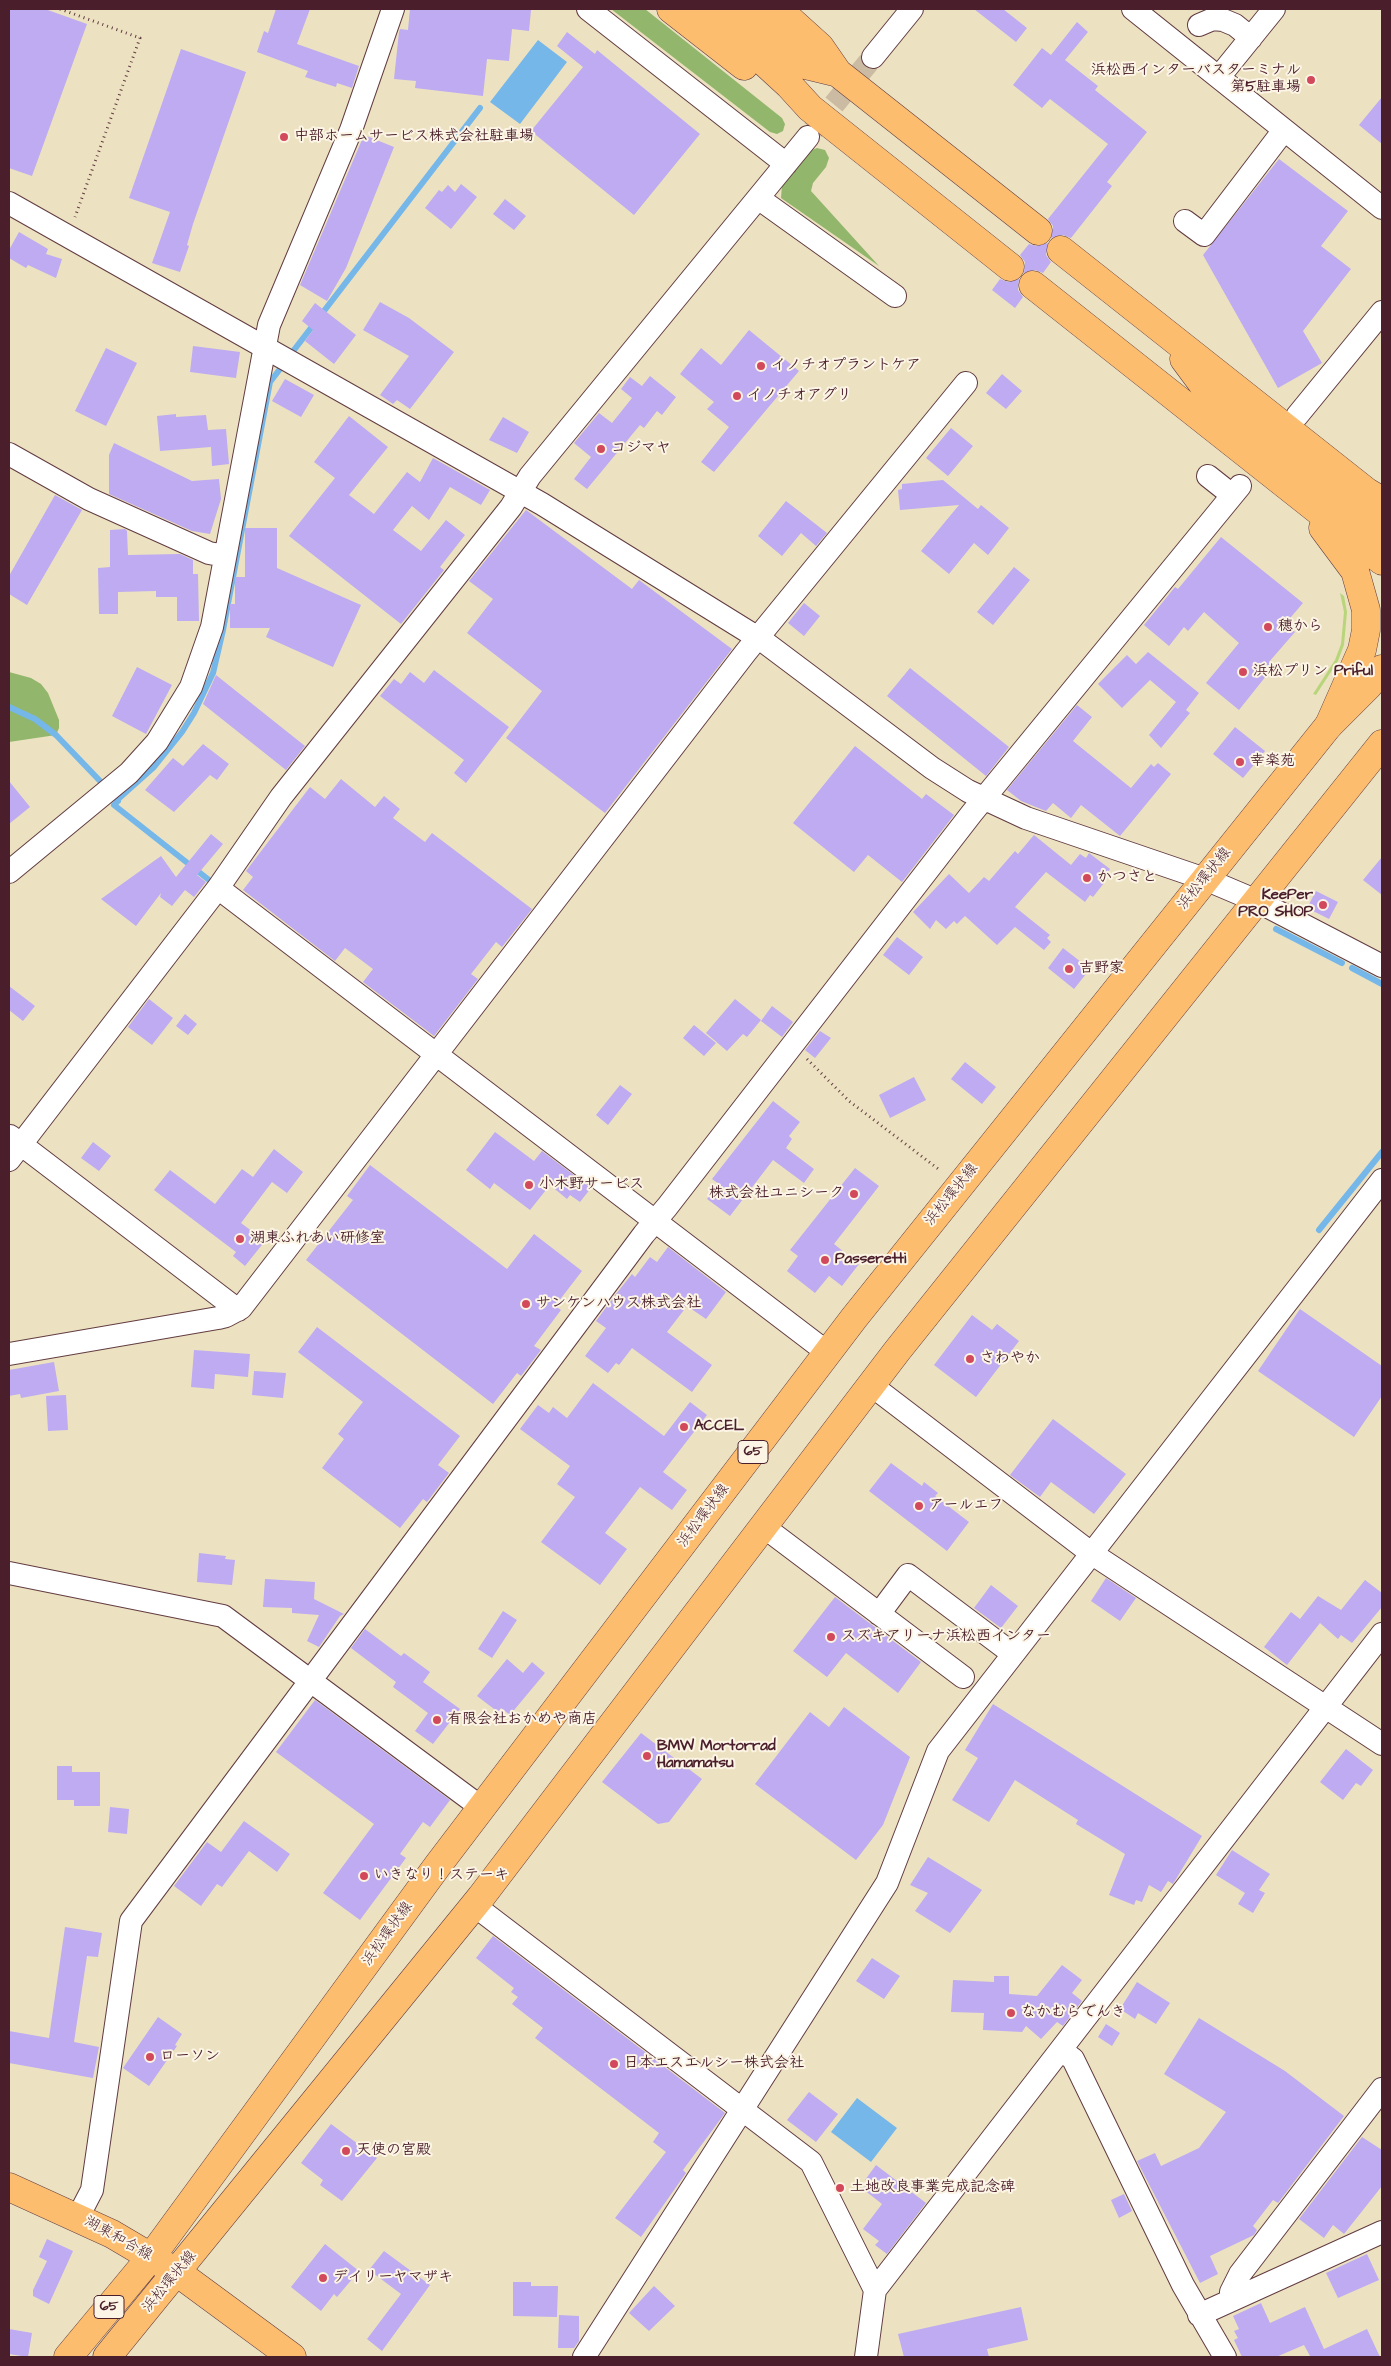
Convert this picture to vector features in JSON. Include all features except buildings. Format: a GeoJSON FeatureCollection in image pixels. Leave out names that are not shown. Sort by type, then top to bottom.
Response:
{"type":"FeatureCollection","features":[{"type":"Feature","properties":{"kind":"main road"},"geometry":{"type":"LineString","coordinates":[[671,9],[781,95],[810,108]]}},
{"type":"Feature","properties":{"kind":"main road"},"geometry":{"type":"LineString","coordinates":[[709,9],[734,35],[789,85],[810,108],[1010,267]]}},
{"type":"Feature","properties":{"kind":"main road"},"geometry":{"type":"LineString","coordinates":[[742,9],[805,65],[838,73]]}},
{"type":"Feature","properties":{"kind":"main road"},"geometry":{"type":"LineString","coordinates":[[778,9],[820,46],[838,73],[1038,232]]}},
{"type":"Feature","properties":{"kind":"main road"},"geometry":{"type":"LineString","coordinates":[[1061,250],[1367,492],[1382,501]]}},
{"type":"Feature","properties":{"kind":"main road"},"geometry":{"type":"LineString","coordinates":[[1033,285],[1382,561]]}},
{"type":"Feature","properties":{"kind":"main road"},"geometry":{"type":"LineString","coordinates":[[1160,328],[1207,390],[1382,529]]}},
{"type":"Feature","properties":{"kind":"main road"},"geometry":{"type":"LineString","coordinates":[[1292,490],[1344,554],[1355,571],[1362,590],[1366,610],[1362,650],[1329,725]]}},
{"type":"Feature","properties":{"kind":"main road","name":"浜松環状線"},"geometry":{"type":"LineString","coordinates":[[68,2357],[151,2257],[482,1808],[828,1353],[1329,725],[1368,686],[1382,668]]}},
{"type":"Feature","properties":{"kind":"main road","name":"浜松環状線"},"geometry":{"type":"LineString","coordinates":[[107,2357],[475,1906],[871,1385],[1382,744]]}},
{"type":"Feature","properties":{"kind":"main road","name":"湖東和合線"},"geometry":{"type":"LineString","coordinates":[[9,2187],[78,2217],[178,2272],[292,2357]]}},
{"type":"Feature","properties":{"kind":"street"},"geometry":{"type":"LineString","coordinates":[[9,872],[124,778],[170,724],[190,687],[206,648],[269,325],[351,130],[393,9]]}},
{"type":"Feature","properties":{"kind":"street"},"geometry":{"type":"LineString","coordinates":[[588,9],[786,164]]}},
{"type":"Feature","properties":{"kind":"street"},"geometry":{"type":"LineString","coordinates":[[873,57],[912,9]]}},
{"type":"Feature","properties":{"kind":"street"},"geometry":{"type":"LineString","coordinates":[[1219,77],[1274,9]]}},
{"type":"Feature","properties":{"kind":"street"},"geometry":{"type":"LineString","coordinates":[[1137,10],[1382,208]]}},
{"type":"Feature","properties":{"kind":"street"},"geometry":{"type":"LineString","coordinates":[[1181,47],[1200,17],[1223,20],[1235,25],[1251,38]]}},
{"type":"Feature","properties":{"kind":"street"},"geometry":{"type":"LineString","coordinates":[[1185,220],[1204,235],[1284,130]]}},
{"type":"Feature","properties":{"kind":"street"},"geometry":{"type":"LineString","coordinates":[[238,1310],[13,1147],[218,888],[281,797],[511,507],[530,476],[808,137]]}},
{"type":"Feature","properties":{"kind":"street"},"geometry":{"type":"LineString","coordinates":[[758,198],[896,296]]}},
{"type":"Feature","properties":{"kind":"street"},"geometry":{"type":"LineString","coordinates":[[9,203],[520,492],[758,638],[932,768],[984,799],[1026,818],[1205,879],[1257,901],[1382,966]]}},
{"type":"Feature","properties":{"kind":"street"},"geometry":{"type":"LineString","coordinates":[[1297,416],[1382,312]]}},
{"type":"Feature","properties":{"kind":"street"},"geometry":{"type":"LineString","coordinates":[[9,1354],[218,1318],[238,1310],[758,638],[966,383]]}},
{"type":"Feature","properties":{"kind":"street"},"geometry":{"type":"LineString","coordinates":[[9,454],[89,499],[209,553],[225,556]]}},
{"type":"Feature","properties":{"kind":"street"},"geometry":{"type":"LineString","coordinates":[[78,2217],[92,2190],[131,1921],[655,1221],[984,799],[1236,491],[1208,476]]}},
{"type":"Feature","properties":{"kind":"street"},"geometry":{"type":"LineString","coordinates":[[218,888],[828,1353]]}},
{"type":"Feature","properties":{"kind":"street"},"geometry":{"type":"LineString","coordinates":[[584,2357],[887,1883],[938,1751],[1382,1180]]}},
{"type":"Feature","properties":{"kind":"street"},"geometry":{"type":"LineString","coordinates":[[871,1385],[1091,1553],[1382,1744]]}},
{"type":"Feature","properties":{"kind":"street"},"geometry":{"type":"LineString","coordinates":[[764,1527],[963,1677]]}},
{"type":"Feature","properties":{"kind":"street"},"geometry":{"type":"LineString","coordinates":[[9,1573],[223,1616],[482,1808]]}},
{"type":"Feature","properties":{"kind":"street"},"geometry":{"type":"LineString","coordinates":[[879,1614],[908,1576],[1013,1654]]}},
{"type":"Feature","properties":{"kind":"street"},"geometry":{"type":"LineString","coordinates":[[866,2357],[875,2290],[1382,1634]]}},
{"type":"Feature","properties":{"kind":"street"},"geometry":{"type":"LineString","coordinates":[[475,1906],[810,2162],[875,2290]]}},
{"type":"Feature","properties":{"kind":"street"},"geometry":{"type":"LineString","coordinates":[[1061,2050],[1073,2059],[1199,2315],[1225,2357]]}},
{"type":"Feature","properties":{"kind":"street"},"geometry":{"type":"LineString","coordinates":[[1234,2299],[1232,2292],[1240,2274],[1382,2089]]}},
{"type":"Feature","properties":{"kind":"street"},"geometry":{"type":"LineString","coordinates":[[1199,2315],[1382,2232]]}},
{"type":"Feature","properties":{"kind":"path"},"geometry":{"type":"LineString","coordinates":[[60,9],[140,38],[67,236]]}},
{"type":"Feature","properties":{"kind":"path"},"geometry":{"type":"LineString","coordinates":[[791,1047],[809,1060],[849,1101],[941,1171]]}},
{"type":"Feature","properties":{"kind":"green space"},"geometry":{"type":"Polygon","coordinates":[[[611,9],[645,9],[782,118],[785,124],[783,131],[777,134],[770,132],[611,9]]]}},
{"type":"Feature","properties":{"kind":"green space"},"geometry":{"type":"Polygon","coordinates":[[[817,148],[825,150],[829,158],[826,167],[813,183],[811,191],[879,266],[781,198],[782,185],[809,151],[817,148]]]}},
{"type":"Feature","properties":{"kind":"green space"},"geometry":{"type":"Polygon","coordinates":[[[1340,593],[1344,596],[1347,612],[1344,645],[1338,661],[1316,695],[1313,694],[1335,660],[1341,644],[1344,612],[1340,593]]]}},
{"type":"Feature","properties":{"kind":"green space"},"geometry":{"type":"Polygon","coordinates":[[[9,672],[31,678],[41,684],[48,693],[59,720],[59,728],[56,735],[9,742],[9,672]]]}},
{"type":"Feature","properties":{"kind":"water"},"geometry":{"type":"Polygon","coordinates":[[[538,40],[567,62],[520,124],[490,102],[538,40]]]}},
{"type":"Feature","properties":{"kind":"water"},"geometry":{"type":"Polygon","coordinates":[[[857,2098],[897,2128],[871,2162],[831,2132],[857,2098]]]}},
{"type":"Feature","properties":{"kind":"waterway"},"geometry":{"type":"LineString","coordinates":[[294,350],[480,108]]}},
{"type":"Feature","properties":{"kind":"waterway"},"geometry":{"type":"LineString","coordinates":[[117,800],[154,767],[182,732],[194,713],[213,673],[223,630],[270,382],[280,369]]}},
{"type":"Feature","properties":{"kind":"waterway"},"geometry":{"type":"LineString","coordinates":[[9,707],[35,719],[56,735],[101,782]]}},
{"type":"Feature","properties":{"kind":"waterway"},"geometry":{"type":"LineString","coordinates":[[118,801],[114,805],[209,880]]}},
{"type":"Feature","properties":{"kind":"waterway"},"geometry":{"type":"LineString","coordinates":[[1276,929],[1342,963]]}},
{"type":"Feature","properties":{"kind":"waterway"},"geometry":{"type":"LineString","coordinates":[[1352,968],[1382,984]]}},
{"type":"Feature","properties":{"kind":"waterway"},"geometry":{"type":"LineString","coordinates":[[1319,1230],[1382,1152]]}},
{"type":"Feature","properties":{"kind":"tunnel"},"geometry":{"type":"LineString","coordinates":[[813,130],[873,57]]}},
{"type":"Feature","properties":{"kind":"place","name":"浜松西インターバスターミナル 第5駐車場"},"geometry":{"type":"Point","coordinates":[1311,80]}},
{"type":"Feature","properties":{"kind":"place","name":"中部ホームサービス株式会社駐車場"},"geometry":{"type":"Point","coordinates":[284,137]}},
{"type":"Feature","properties":{"kind":"place","name":"イノチオプラントケア"},"geometry":{"type":"Point","coordinates":[761,366]}},
{"type":"Feature","properties":{"kind":"place","name":"イノチオアグリ"},"geometry":{"type":"Point","coordinates":[737,396]}},
{"type":"Feature","properties":{"kind":"place","name":"コジマヤ"},"geometry":{"type":"Point","coordinates":[601,449]}},
{"type":"Feature","properties":{"kind":"place","name":"穂から"},"geometry":{"type":"Point","coordinates":[1268,627]}},
{"type":"Feature","properties":{"kind":"place","name":"浜松プリン Priful"},"geometry":{"type":"Point","coordinates":[1243,672]}},
{"type":"Feature","properties":{"kind":"place","name":"幸楽苑"},"geometry":{"type":"Point","coordinates":[1240,762]}},
{"type":"Feature","properties":{"kind":"place","name":"かつさと"},"geometry":{"type":"Point","coordinates":[1087,878]}},
{"type":"Feature","properties":{"kind":"place","name":"KeePer PRO SHOP"},"geometry":{"type":"Point","coordinates":[1323,905]}},
{"type":"Feature","properties":{"kind":"place","name":"吉野家"},"geometry":{"type":"Point","coordinates":[1069,969]}},
{"type":"Feature","properties":{"kind":"place","name":"小木野サービス"},"geometry":{"type":"Point","coordinates":[529,1185]}},
{"type":"Feature","properties":{"kind":"place","name":"株式会社ユニシーク"},"geometry":{"type":"Point","coordinates":[854,1194]}},
{"type":"Feature","properties":{"kind":"place","name":"湖東ふれあい研修室"},"geometry":{"type":"Point","coordinates":[240,1239]}},
{"type":"Feature","properties":{"kind":"place","name":"Passeretti"},"geometry":{"type":"Point","coordinates":[825,1260]}},
{"type":"Feature","properties":{"kind":"place","name":"サンケンハウス株式会社"},"geometry":{"type":"Point","coordinates":[526,1304]}},
{"type":"Feature","properties":{"kind":"place","name":"さわやか"},"geometry":{"type":"Point","coordinates":[970,1359]}},
{"type":"Feature","properties":{"kind":"place","name":"ACCEL"},"geometry":{"type":"Point","coordinates":[684,1427]}},
{"type":"Feature","properties":{"kind":"place","name":"アールエフ"},"geometry":{"type":"Point","coordinates":[919,1506]}},
{"type":"Feature","properties":{"kind":"place","name":"スズキアリーナ浜松西インター"},"geometry":{"type":"Point","coordinates":[831,1637]}},
{"type":"Feature","properties":{"kind":"place","name":"有限会社おかめや商店"},"geometry":{"type":"Point","coordinates":[437,1720]}},
{"type":"Feature","properties":{"kind":"place","name":"BMW Mortorrad Hamamatsu"},"geometry":{"type":"Point","coordinates":[647,1756]}},
{"type":"Feature","properties":{"kind":"place","name":"いきなり！ステーキ"},"geometry":{"type":"Point","coordinates":[364,1876]}},
{"type":"Feature","properties":{"kind":"place","name":"なかむらでんき"},"geometry":{"type":"Point","coordinates":[1011,2013]}},
{"type":"Feature","properties":{"kind":"place","name":"ローソン"},"geometry":{"type":"Point","coordinates":[150,2057]}},
{"type":"Feature","properties":{"kind":"place","name":"日本エスエルシー株式会社"},"geometry":{"type":"Point","coordinates":[614,2064]}},
{"type":"Feature","properties":{"kind":"place","name":"天使の宮殿"},"geometry":{"type":"Point","coordinates":[346,2151]}},
{"type":"Feature","properties":{"kind":"place","name":"土地改良事業完成記念碑"},"geometry":{"type":"Point","coordinates":[840,2188]}},
{"type":"Feature","properties":{"kind":"place","name":"デイリーヤマザキ"},"geometry":{"type":"Point","coordinates":[323,2278]}}]}
